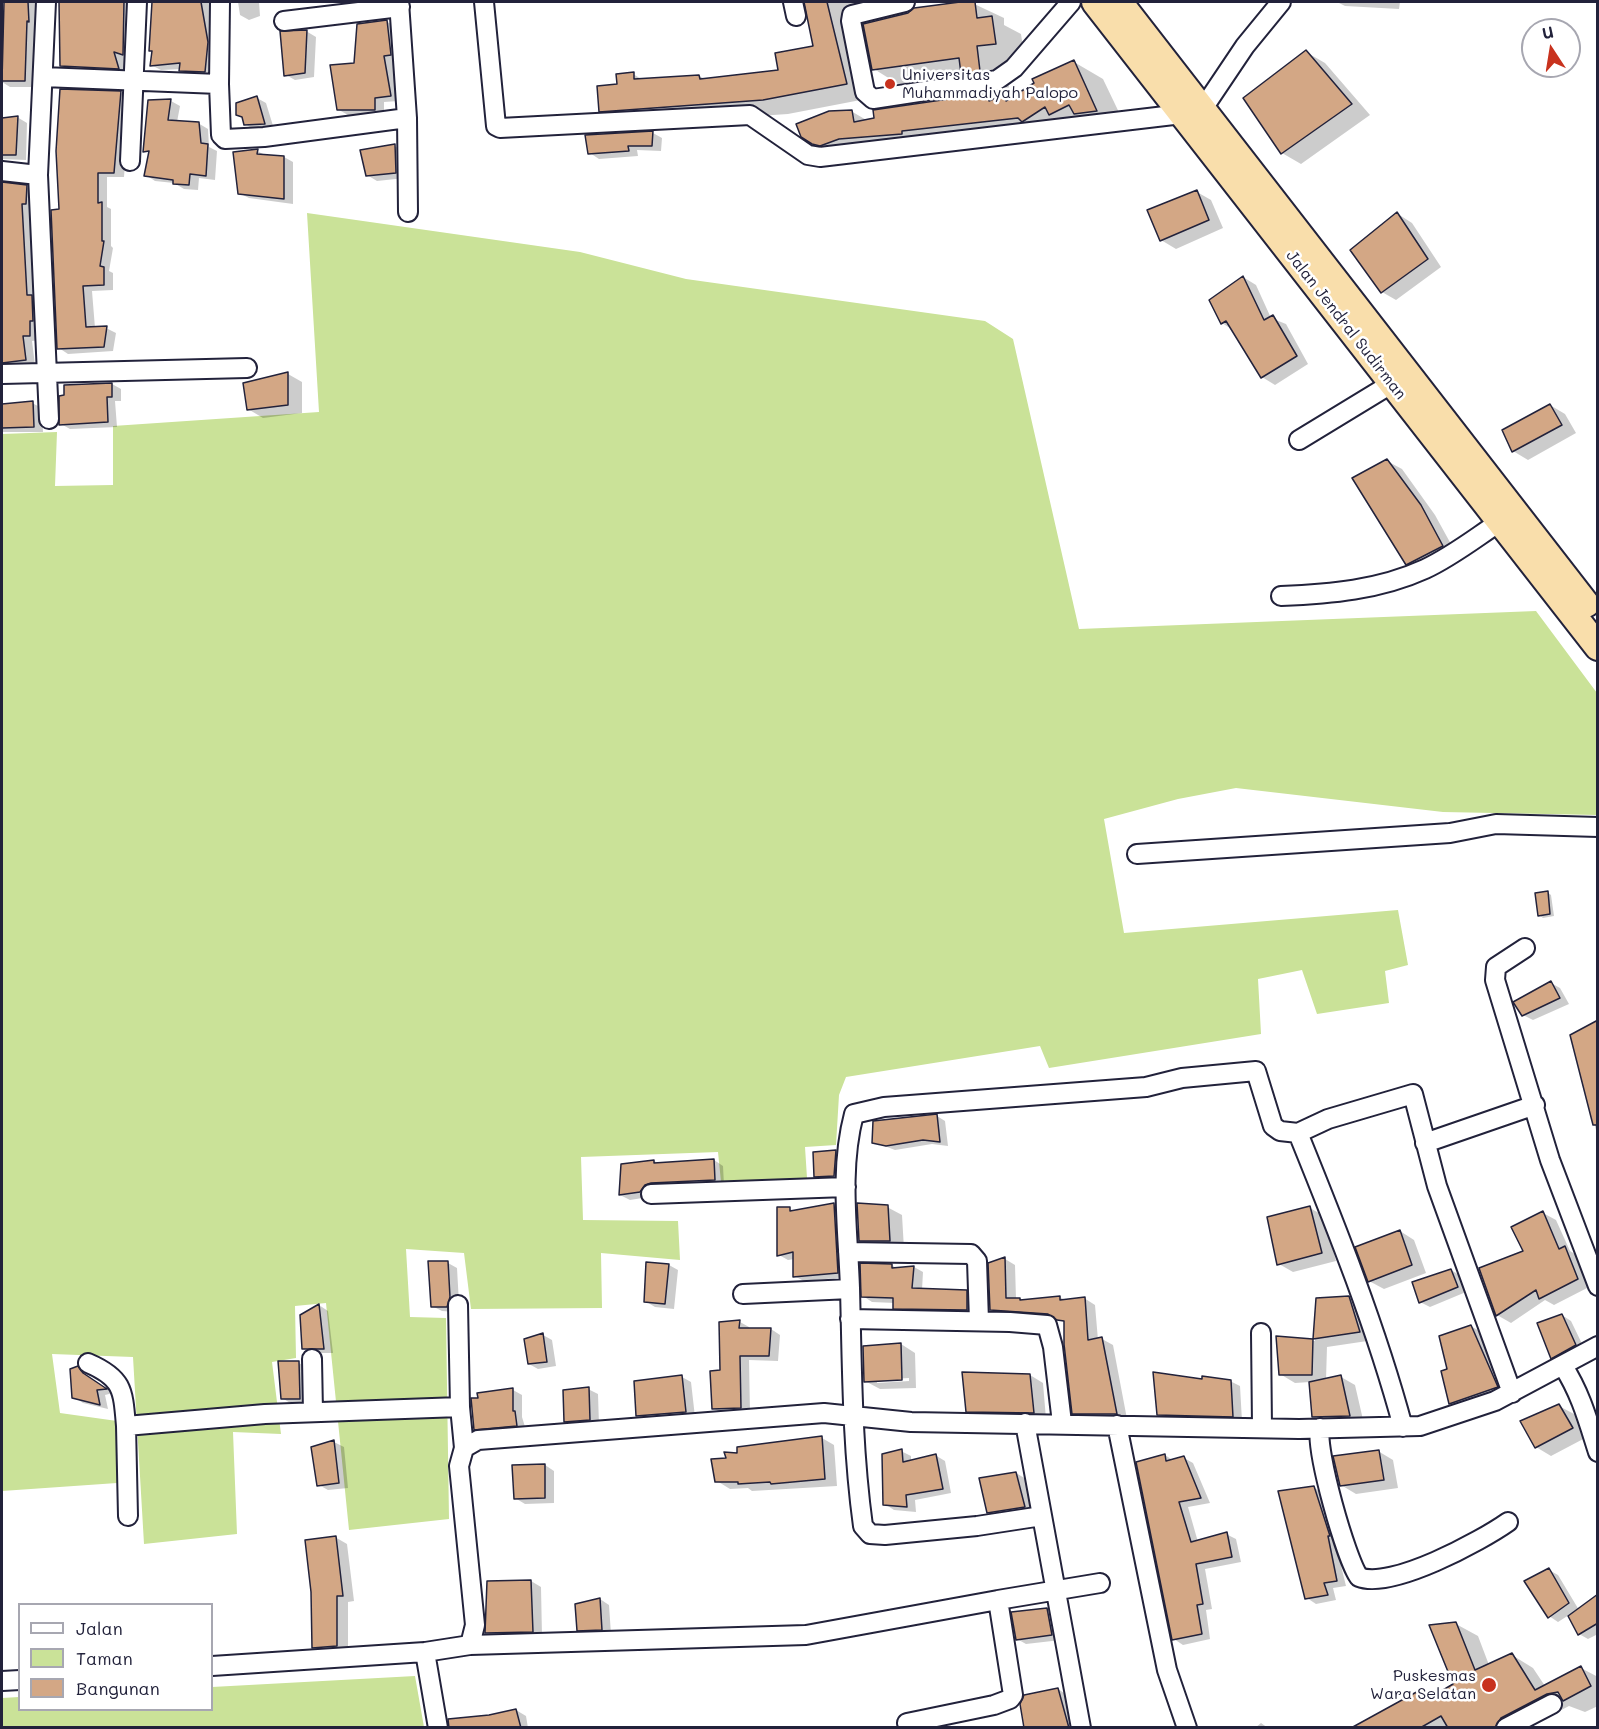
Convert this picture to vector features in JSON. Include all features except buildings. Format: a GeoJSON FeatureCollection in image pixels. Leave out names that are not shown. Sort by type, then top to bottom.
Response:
{"type":"FeatureCollection","features":[{"type":"Feature","properties":{"kind":"highway","name":"Jalan Jendral Sudirman"},"geometry":{"type":"LineString","coordinates":[[1095,2],[1192,112],[1598,619]]}},
{"type":"Feature","properties":{"kind":"highway","name":"Jalan Jendral Sudirman"},"geometry":{"type":"LineString","coordinates":[[1119,2],[1192,112],[1391,384],[1498,523],[1598,647]]}},
{"type":"Feature","properties":{"kind":"street"},"geometry":{"type":"LineString","coordinates":[[46,2],[38,175],[48,418]]}},
{"type":"Feature","properties":{"kind":"street"},"geometry":{"type":"LineString","coordinates":[[130,161],[137,2]]}},
{"type":"Feature","properties":{"kind":"street"},"geometry":{"type":"LineString","coordinates":[[220,2],[219,84],[221,135],[225,139],[264,137],[407,118]]}},
{"type":"Feature","properties":{"kind":"street"},"geometry":{"type":"LineString","coordinates":[[484,2],[493,112],[496,126],[500,128],[750,115],[808,155],[820,157],[1192,112],[1281,2]]}},
{"type":"Feature","properties":{"kind":"street"},"geometry":{"type":"LineString","coordinates":[[905,2],[852,15],[851,21],[865,92],[873,99],[997,80],[1014,68],[1071,2]]}},
{"type":"Feature","properties":{"kind":"street"},"geometry":{"type":"LineString","coordinates":[[284,21],[400,4],[407,118],[408,212]]}},
{"type":"Feature","properties":{"kind":"street"},"geometry":{"type":"LineString","coordinates":[[43,77],[219,84]]}},
{"type":"Feature","properties":{"kind":"street"},"geometry":{"type":"LineString","coordinates":[[2,171],[38,175]]}},
{"type":"Feature","properties":{"kind":"street"},"geometry":{"type":"LineString","coordinates":[[2,374],[45,371],[247,368]]}},
{"type":"Feature","properties":{"kind":"street"},"geometry":{"type":"LineString","coordinates":[[1299,440],[1391,384]]}},
{"type":"Feature","properties":{"kind":"street"},"geometry":{"type":"LineString","coordinates":[[1281,596],[1361,589],[1406,576],[1465,546],[1498,523]]}},
{"type":"Feature","properties":{"kind":"street"},"geometry":{"type":"LineString","coordinates":[[1137,855],[1450,833],[1496,824],[1598,826]]}},
{"type":"Feature","properties":{"kind":"street"},"geometry":{"type":"LineString","coordinates":[[1525,948],[1496,967],[1494,974],[1550,1160],[1598,1286]]}},
{"type":"Feature","properties":{"kind":"street"},"geometry":{"type":"LineString","coordinates":[[1042,1516],[977,1526],[885,1535],[870,1534],[863,1526],[857,1488],[852,1416],[846,1187],[846,1144],[854,1114],[884,1107],[1146,1087],[1182,1078],[1250,1069],[1259,1073],[1273,1126],[1280,1131],[1298,1133],[1328,1119],[1412,1093],[1446,1214],[1492,1332],[1512,1393]]}},
{"type":"Feature","properties":{"kind":"street"},"geometry":{"type":"LineString","coordinates":[[1425,1143],[1535,1105]]}},
{"type":"Feature","properties":{"kind":"street"},"geometry":{"type":"LineString","coordinates":[[1298,1133],[1360,1293],[1390,1377],[1403,1427]]}},
{"type":"Feature","properties":{"kind":"street"},"geometry":{"type":"LineString","coordinates":[[651,1194],[846,1187]]}},
{"type":"Feature","properties":{"kind":"street"},"geometry":{"type":"LineString","coordinates":[[848,1252],[975,1256],[979,1321]]}},
{"type":"Feature","properties":{"kind":"street"},"geometry":{"type":"LineString","coordinates":[[743,1294],[850,1289]]}},
{"type":"Feature","properties":{"kind":"street"},"geometry":{"type":"LineString","coordinates":[[458,1305],[460,1407],[464,1448],[459,1466],[475,1625],[470,1644]]}},
{"type":"Feature","properties":{"kind":"street"},"geometry":{"type":"LineString","coordinates":[[850,1319],[1039,1323],[1049,1327],[1062,1423]]}},
{"type":"Feature","properties":{"kind":"street"},"geometry":{"type":"LineString","coordinates":[[1261,1333],[1262,1427]]}},
{"type":"Feature","properties":{"kind":"street"},"geometry":{"type":"LineString","coordinates":[[464,1448],[478,1440],[519,1436],[824,1413],[911,1422],[1320,1428],[1403,1427],[1445,1419],[1512,1393],[1598,1346]]}},
{"type":"Feature","properties":{"kind":"street"},"geometry":{"type":"LineString","coordinates":[[312,1359],[313,1412]]}},
{"type":"Feature","properties":{"kind":"street"},"geometry":{"type":"LineString","coordinates":[[88,1363],[109,1373],[119,1384],[123,1393],[128,1516]]}},
{"type":"Feature","properties":{"kind":"street"},"geometry":{"type":"LineString","coordinates":[[1563,1366],[1580,1395],[1598,1452]]}},
{"type":"Feature","properties":{"kind":"street"},"geometry":{"type":"LineString","coordinates":[[126,1426],[313,1412],[460,1407]]}},
{"type":"Feature","properties":{"kind":"street"},"geometry":{"type":"LineString","coordinates":[[1025,1423],[1081,1728]]}},
{"type":"Feature","properties":{"kind":"street"},"geometry":{"type":"LineString","coordinates":[[1117,1425],[1167,1670],[1187,1728]]}},
{"type":"Feature","properties":{"kind":"street"},"geometry":{"type":"LineString","coordinates":[[1320,1428],[1319,1447],[1334,1506],[1359,1577],[1367,1580],[1380,1579],[1413,1570],[1462,1549],[1508,1522]]}},
{"type":"Feature","properties":{"kind":"street"},"geometry":{"type":"LineString","coordinates":[[213,1666],[425,1652],[470,1644],[806,1635],[1055,1588],[1100,1583]]}},
{"type":"Feature","properties":{"kind":"street"},"geometry":{"type":"LineString","coordinates":[[907,1723],[994,1705],[1010,1699],[1013,1695],[998,1600]]}},
{"type":"Feature","properties":{"kind":"street"},"geometry":{"type":"LineString","coordinates":[[425,1652],[438,1728]]}},
{"type":"Feature","properties":{"kind":"street"},"geometry":{"type":"LineString","coordinates":[[2,1681],[18,1680]]}},
{"type":"Feature","properties":{"kind":"street"},"geometry":{"type":"LineString","coordinates":[[1506,1728],[1552,1704]]}},
{"type":"Feature","properties":{"kind":"green space"},"geometry":{"type":"Polygon","coordinates":[[[307,213],[580,252],[686,279],[985,321],[1013,339],[1079,629],[1536,611],[1597,693],[1597,815],[1443,812],[1236,788],[1178,799],[1104,819],[1124,933],[1398,910],[1408,965],[1385,971],[1389,1003],[1317,1014],[1302,970],[1258,979],[1261,1034],[1049,1068],[1040,1046],[846,1077],[839,1095],[836,1145],[805,1147],[807,1178],[721,1182],[718,1152],[581,1157],[583,1220],[678,1221],[680,1260],[601,1253],[602,1308],[471,1309],[464,1253],[406,1249],[410,1317],[446,1318],[449,1519],[349,1530],[326,1303],[295,1306],[296,1358],[272,1362],[281,1434],[233,1432],[237,1534],[144,1544],[133,1357],[52,1354],[60,1413],[117,1421],[117,1483],[2,1491],[2,434],[57,432],[55,486],[113,485],[113,426],[319,412],[307,213]]]}},
{"type":"Feature","properties":{"kind":"green space"},"geometry":{"type":"Polygon","coordinates":[[[415,1676],[424,1727],[2,1727],[2,1698],[18,1697],[18,1711],[213,1711],[213,1687],[415,1676]]]}},
{"type":"Feature","properties":{"kind":"place","name":"Universitas Muhammadiyah Palopo"},"geometry":{"type":"Point","coordinates":[890,84]}},
{"type":"Feature","properties":{"kind":"place","name":"Puskesmas Wara Selatan"},"geometry":{"type":"Point","coordinates":[1489,1685]}}]}
